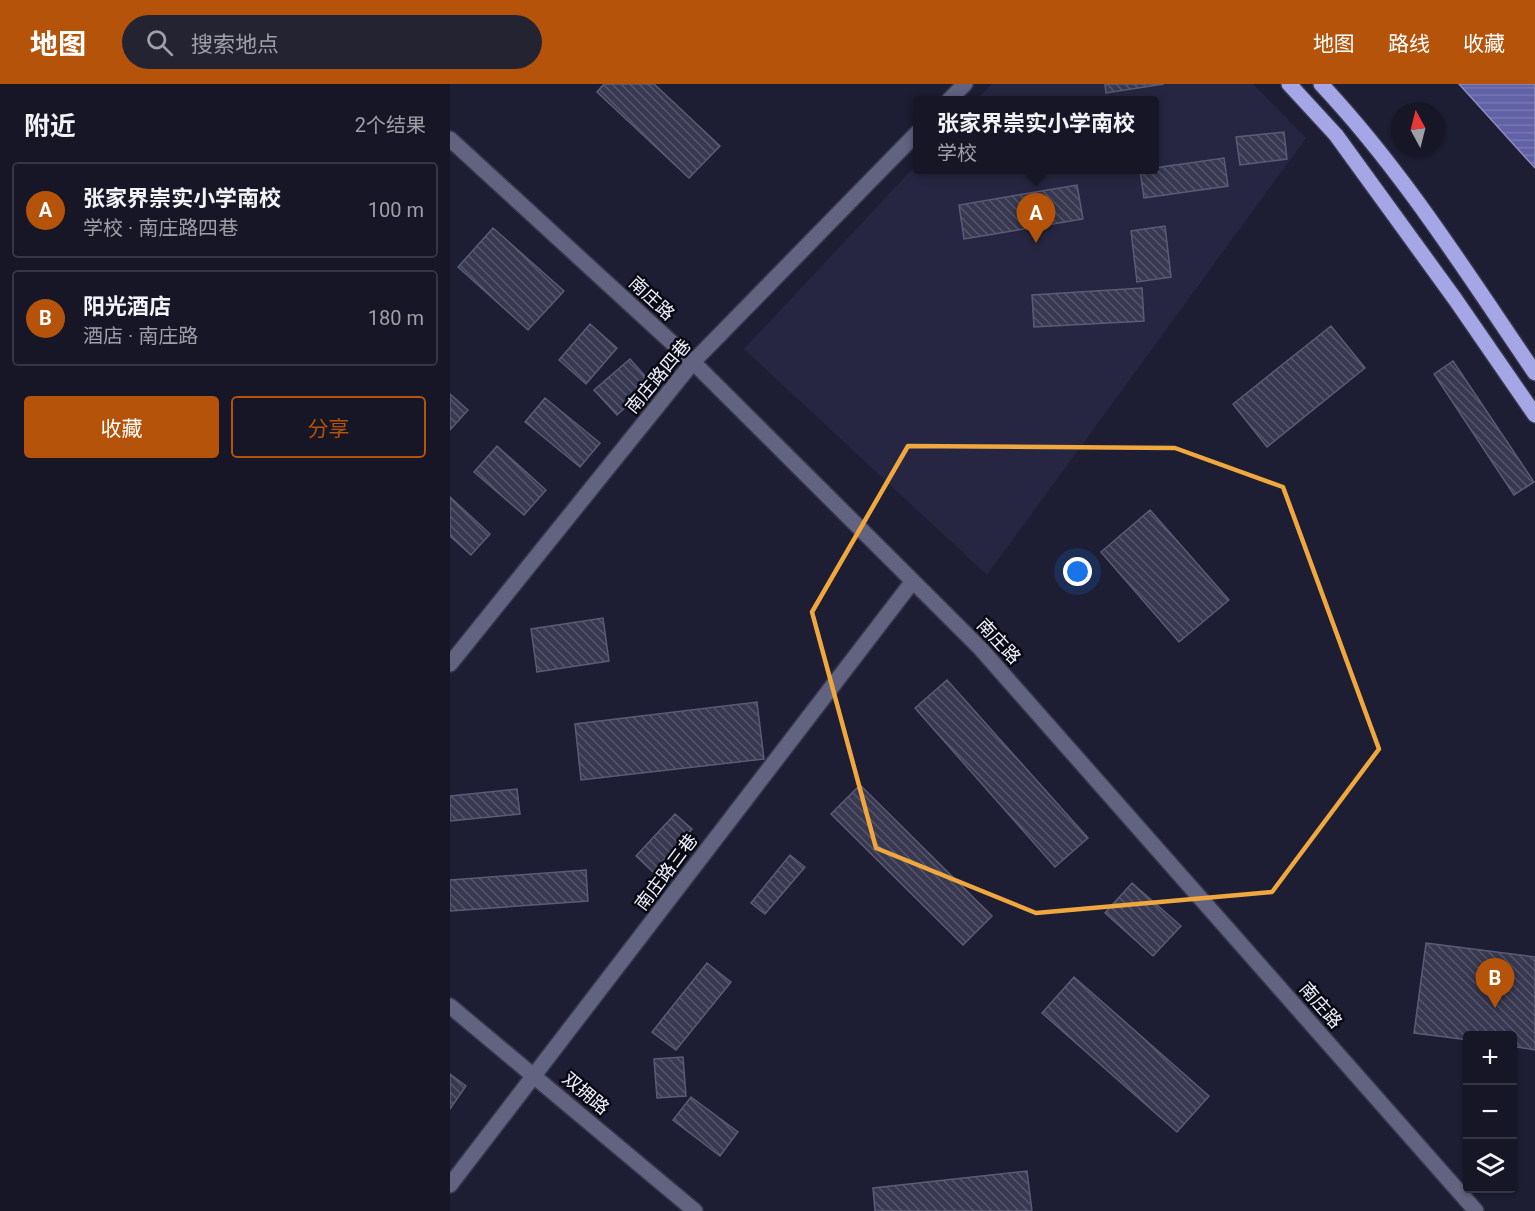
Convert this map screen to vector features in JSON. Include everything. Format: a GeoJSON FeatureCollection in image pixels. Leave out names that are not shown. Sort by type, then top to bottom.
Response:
{"type":"FeatureCollection","features":[{"type":"Feature","properties":{"kind":"main road"},"geometry":{"type":"LineString","coordinates":[[1288,84],[1336,135],[1357,162],[1535,415]]}},
{"type":"Feature","properties":{"kind":"main road"},"geometry":{"type":"LineString","coordinates":[[1321,84],[1355,120],[1403,184],[1535,373]]}},
{"type":"Feature","properties":{"kind":"street"},"geometry":{"type":"LineString","coordinates":[[953,96],[965,84]]}},
{"type":"Feature","properties":{"kind":"street","name":"南庄路四巷"},"geometry":{"type":"LineString","coordinates":[[450,664],[693,362],[913,137]]}},
{"type":"Feature","properties":{"kind":"street","name":"南庄路"},"geometry":{"type":"LineString","coordinates":[[450,139],[693,362],[980,648],[1476,1211]]}},
{"type":"Feature","properties":{"kind":"street","name":"南庄路三巷"},"geometry":{"type":"LineString","coordinates":[[450,1185],[913,581]]}},
{"type":"Feature","properties":{"kind":"street","name":"双拥路"},"geometry":{"type":"LineString","coordinates":[[450,1006],[695,1211]]}},
{"type":"Feature","properties":{"kind":"highlighted area"},"geometry":{"type":"Polygon","coordinates":[[[908,446],[1175,448],[1283,487],[1379,749],[1272,892],[1036,913],[876,848],[812,612],[908,446]]]}},
{"type":"Feature","properties":{"kind":"shaded area"},"geometry":{"type":"Polygon","coordinates":[[[992,84],[1253,84],[1306,138],[987,575],[744,349],[913,168],[913,174],[1159,174],[1159,96],[980,96],[992,84]]]}},
{"type":"Feature","properties":{"kind":"shaded area"},"geometry":{"type":"Polygon","coordinates":[[[1459,84],[1535,84],[1535,168],[1459,84]]]}},
{"type":"Feature","properties":{"kind":"building"},"geometry":{"type":"Polygon","coordinates":[[[604,84],[654,84],[720,146],[689,178],[597,92],[604,84]]]}},
{"type":"Feature","properties":{"kind":"building"},"geometry":{"type":"Polygon","coordinates":[[[1105,84],[1164,84],[1106,93],[1105,84]]]}},
{"type":"Feature","properties":{"kind":"building"},"geometry":{"type":"Polygon","coordinates":[[[1284,132],[1287,159],[1240,165],[1236,137],[1284,132]]]}},
{"type":"Feature","properties":{"kind":"building"},"geometry":{"type":"Polygon","coordinates":[[[1224,158],[1228,186],[1144,198],[1141,174],[1159,174],[1159,167],[1224,158]]]}},
{"type":"Feature","properties":{"kind":"building"},"geometry":{"type":"Polygon","coordinates":[[[1077,185],[1083,219],[964,239],[959,205],[1077,185]]]}},
{"type":"Feature","properties":{"kind":"building"},"geometry":{"type":"Polygon","coordinates":[[[1165,226],[1171,277],[1137,282],[1131,231],[1165,226]]]}},
{"type":"Feature","properties":{"kind":"building"},"geometry":{"type":"Polygon","coordinates":[[[493,228],[564,291],[528,330],[458,267],[493,228]]]}},
{"type":"Feature","properties":{"kind":"building"},"geometry":{"type":"Polygon","coordinates":[[[1142,288],[1144,321],[1034,327],[1032,295],[1142,288]]]}},
{"type":"Feature","properties":{"kind":"building"},"geometry":{"type":"Polygon","coordinates":[[[590,324],[617,348],[586,384],[559,360],[590,324]]]}},
{"type":"Feature","properties":{"kind":"building"},"geometry":{"type":"Polygon","coordinates":[[[1331,326],[1365,368],[1267,447],[1233,404],[1331,326]]]}},
{"type":"Feature","properties":{"kind":"building"},"geometry":{"type":"Polygon","coordinates":[[[630,359],[652,384],[617,415],[594,390],[630,359]]]}},
{"type":"Feature","properties":{"kind":"building"},"geometry":{"type":"Polygon","coordinates":[[[1453,361],[1534,482],[1514,495],[1434,374],[1453,361]]]}},
{"type":"Feature","properties":{"kind":"building"},"geometry":{"type":"Polygon","coordinates":[[[450,394],[468,410],[450,430],[450,394]]]}},
{"type":"Feature","properties":{"kind":"building"},"geometry":{"type":"Polygon","coordinates":[[[545,398],[600,443],[580,467],[525,422],[545,398]]]}},
{"type":"Feature","properties":{"kind":"building"},"geometry":{"type":"Polygon","coordinates":[[[497,446],[546,490],[524,515],[474,472],[497,446]]]}},
{"type":"Feature","properties":{"kind":"building"},"geometry":{"type":"Polygon","coordinates":[[[450,497],[490,534],[471,555],[450,536],[450,497]]]}},
{"type":"Feature","properties":{"kind":"building"},"geometry":{"type":"Polygon","coordinates":[[[1150,510],[1229,600],[1179,642],[1101,552],[1150,510]]]}},
{"type":"Feature","properties":{"kind":"building"},"geometry":{"type":"Polygon","coordinates":[[[603,618],[609,661],[537,672],[531,629],[603,618]]]}},
{"type":"Feature","properties":{"kind":"building"},"geometry":{"type":"Polygon","coordinates":[[[947,680],[1088,838],[1055,867],[915,708],[947,680]]]}},
{"type":"Feature","properties":{"kind":"building"},"geometry":{"type":"Polygon","coordinates":[[[757,702],[764,759],[581,780],[575,724],[757,702]]]}},
{"type":"Feature","properties":{"kind":"building"},"geometry":{"type":"Polygon","coordinates":[[[860,785],[992,916],[963,945],[831,814],[860,785]]]}},
{"type":"Feature","properties":{"kind":"building"},"geometry":{"type":"Polygon","coordinates":[[[517,789],[520,814],[450,821],[450,796],[517,789]]]}},
{"type":"Feature","properties":{"kind":"building"},"geometry":{"type":"Polygon","coordinates":[[[675,814],[692,829],[653,872],[636,856],[675,814]]]}},
{"type":"Feature","properties":{"kind":"building"},"geometry":{"type":"Polygon","coordinates":[[[790,855],[805,867],[765,914],[751,903],[790,855]]]}},
{"type":"Feature","properties":{"kind":"building"},"geometry":{"type":"Polygon","coordinates":[[[586,870],[588,901],[450,911],[450,880],[586,870]]]}},
{"type":"Feature","properties":{"kind":"building"},"geometry":{"type":"Polygon","coordinates":[[[1132,883],[1181,926],[1153,956],[1105,913],[1132,883]]]}},
{"type":"Feature","properties":{"kind":"building"},"geometry":{"type":"Polygon","coordinates":[[[1426,943],[1535,957],[1535,1050],[1517,1047],[1517,1031],[1463,1031],[1463,1039],[1414,1033],[1426,943]]]}},
{"type":"Feature","properties":{"kind":"building"},"geometry":{"type":"Polygon","coordinates":[[[707,963],[731,982],[676,1050],[652,1032],[707,963]]]}},
{"type":"Feature","properties":{"kind":"building"},"geometry":{"type":"Polygon","coordinates":[[[1074,977],[1209,1096],[1177,1132],[1042,1013],[1074,977]]]}},
{"type":"Feature","properties":{"kind":"building"},"geometry":{"type":"Polygon","coordinates":[[[683,1057],[686,1096],[657,1098],[654,1059],[683,1057]]]}},
{"type":"Feature","properties":{"kind":"building"},"geometry":{"type":"Polygon","coordinates":[[[450,1074],[466,1086],[450,1109],[450,1074]]]}},
{"type":"Feature","properties":{"kind":"building"},"geometry":{"type":"Polygon","coordinates":[[[691,1097],[738,1132],[720,1156],[673,1120],[691,1097]]]}},
{"type":"Feature","properties":{"kind":"building"},"geometry":{"type":"Polygon","coordinates":[[[1027,1171],[1032,1211],[875,1211],[873,1188],[1027,1171]]]}},
{"type":"Feature","properties":{"kind":"place","name":"张家界崇实小学南校"},"geometry":{"type":"Point","coordinates":[1036,243]}},
{"type":"Feature","properties":{"kind":"place","name":"阳光酒店"},"geometry":{"type":"Point","coordinates":[1495,1008]}}]}
